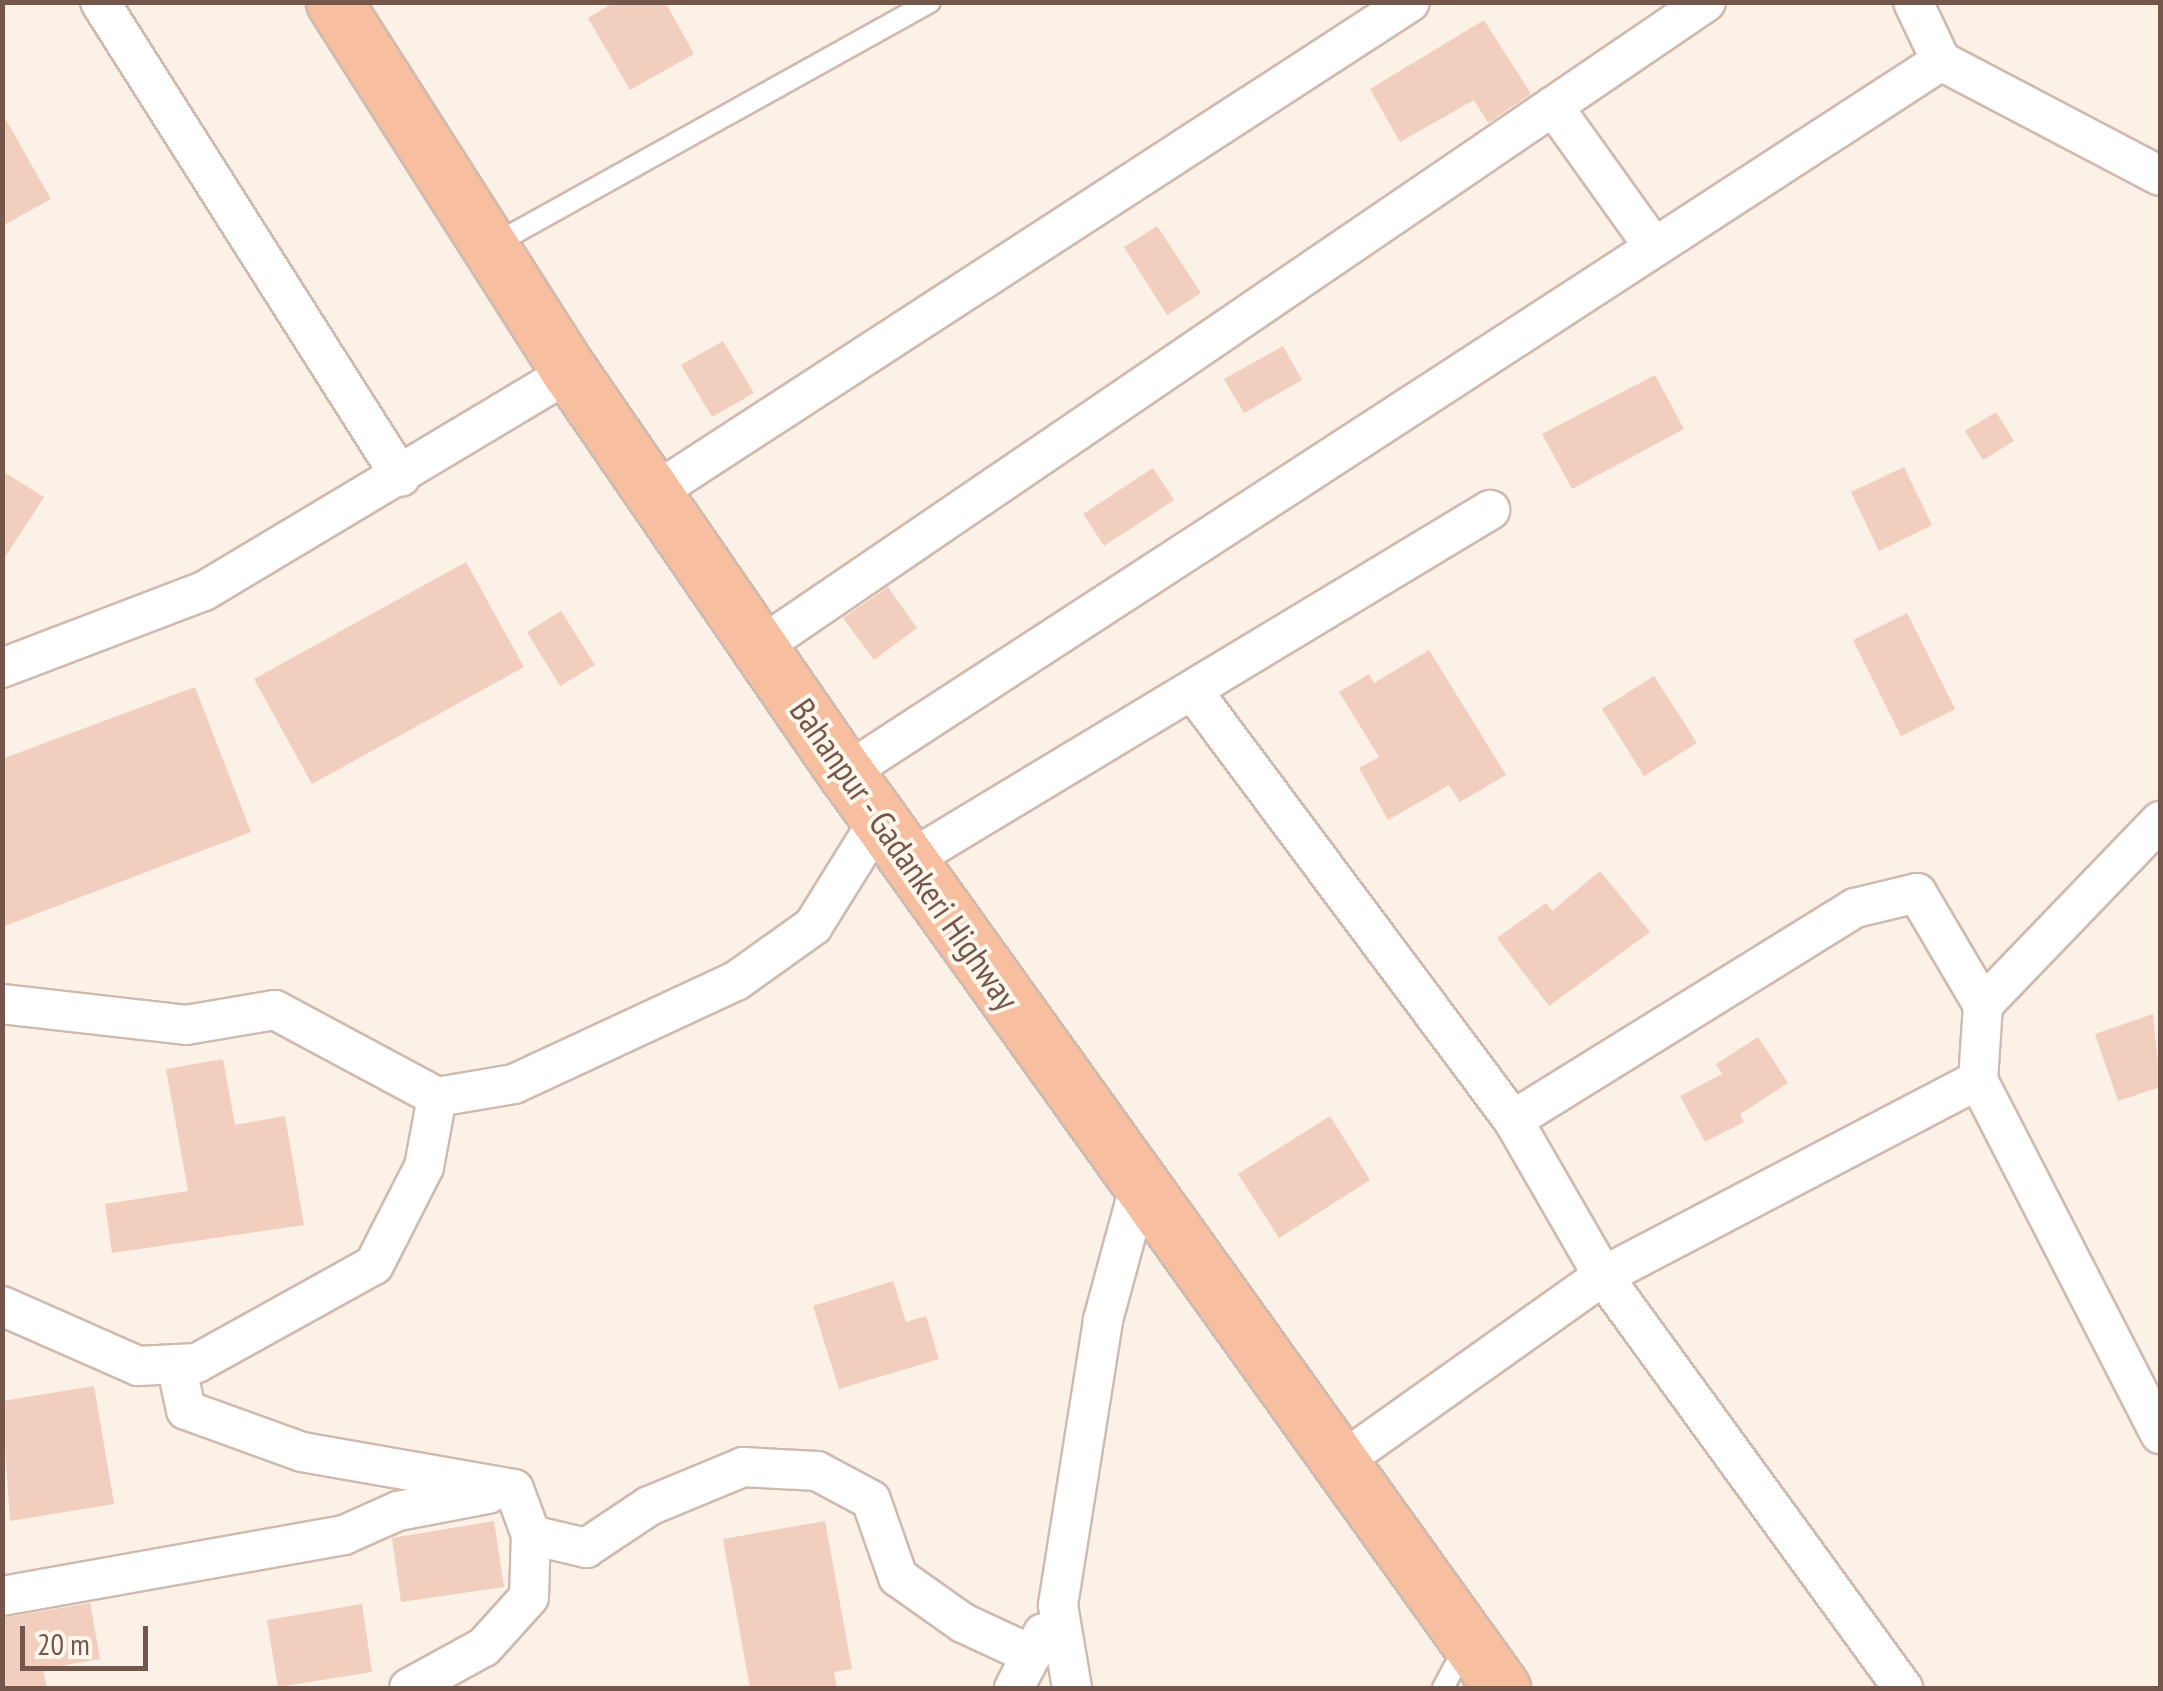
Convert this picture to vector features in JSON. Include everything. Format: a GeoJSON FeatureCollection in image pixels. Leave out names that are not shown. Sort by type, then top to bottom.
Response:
{"type":"FeatureCollection","features":[{"type":"Feature","properties":{"kind":"highway","name":"Bahanpur - Gadankeri Highway"},"geometry":{"type":"LineString","coordinates":[[334,2],[570,372],[760,648],[1502,1688]]}},
{"type":"Feature","properties":{"kind":"street"},"geometry":{"type":"LineString","coordinates":[[100,2],[400,478]]}},
{"type":"Feature","properties":{"kind":"street"},"geometry":{"type":"LineString","coordinates":[[654,493],[1410,2]]}},
{"type":"Feature","properties":{"kind":"street"},"geometry":{"type":"LineString","coordinates":[[760,648],[1706,2]]}},
{"type":"Feature","properties":{"kind":"street"},"geometry":{"type":"LineString","coordinates":[[1912,2],[1940,62],[2160,176]]}},
{"type":"Feature","properties":{"kind":"street"},"geometry":{"type":"LineString","coordinates":[[846,772],[1940,62]]}},
{"type":"Feature","properties":{"kind":"street"},"geometry":{"type":"LineString","coordinates":[[1553,106],[1654,247]]}},
{"type":"Feature","properties":{"kind":"street"},"geometry":{"type":"LineString","coordinates":[[2,668],[204,590],[400,478],[570,372]]}},
{"type":"Feature","properties":{"kind":"street"},"geometry":{"type":"LineString","coordinates":[[2,1004],[186,1025],[274,1010],[437,1097],[514,1084],[736,981],[814,926],[894,840],[1195,694],[1490,510]]}},
{"type":"Feature","properties":{"kind":"street"},"geometry":{"type":"LineString","coordinates":[[1195,694],[1512,1120],[1604,1276],[1903,1688]]}},
{"type":"Feature","properties":{"kind":"street"},"geometry":{"type":"LineString","coordinates":[[1983,1005],[2160,821]]}},
{"type":"Feature","properties":{"kind":"street"},"geometry":{"type":"LineString","coordinates":[[1512,1120],[1855,908],[1917,894],[1983,1005],[1978,1080],[2160,1434]]}},
{"type":"Feature","properties":{"kind":"street"},"geometry":{"type":"LineString","coordinates":[[1340,1462],[1604,1276],[1978,1080]]}},
{"type":"Feature","properties":{"kind":"street"},"geometry":{"type":"LineString","coordinates":[[2,1306],[138,1366],[197,1363],[374,1266],[424,1166],[437,1097]]}},
{"type":"Feature","properties":{"kind":"street"},"geometry":{"type":"LineString","coordinates":[[1014,1688],[1058,1604],[1103,1320],[1140,1184]]}},
{"type":"Feature","properties":{"kind":"street"},"geometry":{"type":"LineString","coordinates":[[176,1364],[186,1410],[302,1452],[514,1490]]}},
{"type":"Feature","properties":{"kind":"street"},"geometry":{"type":"LineString","coordinates":[[530,1535],[586,1548],[649,1506],[743,1467],[817,1471],[870,1500],[898,1577],[963,1623],[1032,1655]]}},
{"type":"Feature","properties":{"kind":"street"},"geometry":{"type":"LineString","coordinates":[[408,1688],[484,1646],[529,1598],[530,1535],[514,1490]]}},
{"type":"Feature","properties":{"kind":"street"},"geometry":{"type":"LineString","coordinates":[[2,1596],[344,1535],[398,1512],[514,1490]]}},
{"type":"Feature","properties":{"kind":"street"},"geometry":{"type":"LineString","coordinates":[[1058,1604],[1072,1688]]}},
{"type":"Feature","properties":{"kind":"lane"},"geometry":{"type":"LineString","coordinates":[[491,246],[930,2]]}},
{"type":"Feature","properties":{"kind":"lane"},"geometry":{"type":"LineString","coordinates":[[1443,1688],[1468,1641]]}},
{"type":"Feature","properties":{"kind":"building"},"geometry":{"type":"Polygon","coordinates":[[[615,2],[665,2],[694,54],[630,90],[588,18],[615,2]]]}},
{"type":"Feature","properties":{"kind":"building"},"geometry":{"type":"Polygon","coordinates":[[[1484,20],[1531,94],[1488,123],[1474,100],[1400,142],[1370,89],[1484,20]]]}},
{"type":"Feature","properties":{"kind":"building"},"geometry":{"type":"Polygon","coordinates":[[[2,113],[51,199],[2,226],[2,113]]]}},
{"type":"Feature","properties":{"kind":"building"},"geometry":{"type":"Polygon","coordinates":[[[1157,226],[1201,293],[1167,315],[1124,247],[1157,226]]]}},
{"type":"Feature","properties":{"kind":"building"},"geometry":{"type":"Polygon","coordinates":[[[723,341],[754,393],[712,417],[681,365],[723,341]]]}},
{"type":"Feature","properties":{"kind":"building"},"geometry":{"type":"Polygon","coordinates":[[[1283,346],[1302,380],[1244,413],[1224,379],[1283,346]]]}},
{"type":"Feature","properties":{"kind":"building"},"geometry":{"type":"Polygon","coordinates":[[[1655,375],[1684,429],[1572,489],[1542,434],[1655,375]]]}},
{"type":"Feature","properties":{"kind":"building"},"geometry":{"type":"Polygon","coordinates":[[[1996,412],[2014,441],[1983,460],[1965,431],[1996,412]]]}},
{"type":"Feature","properties":{"kind":"building"},"geometry":{"type":"Polygon","coordinates":[[[1904,467],[1932,525],[1879,551],[1851,492],[1904,467]]]}},
{"type":"Feature","properties":{"kind":"building"},"geometry":{"type":"Polygon","coordinates":[[[1153,468],[1174,500],[1104,546],[1083,514],[1153,468]]]}},
{"type":"Feature","properties":{"kind":"building"},"geometry":{"type":"Polygon","coordinates":[[[2,471],[44,497],[2,562],[2,471]]]}},
{"type":"Feature","properties":{"kind":"building"},"geometry":{"type":"Polygon","coordinates":[[[466,562],[524,667],[312,784],[254,679],[466,562]]]}},
{"type":"Feature","properties":{"kind":"building"},"geometry":{"type":"Polygon","coordinates":[[[888,587],[917,628],[874,660],[843,618],[888,587]]]}},
{"type":"Feature","properties":{"kind":"building"},"geometry":{"type":"Polygon","coordinates":[[[561,611],[595,665],[560,686],[527,632],[561,611]]]}},
{"type":"Feature","properties":{"kind":"building"},"geometry":{"type":"Polygon","coordinates":[[[1907,613],[1955,709],[1901,736],[1853,640],[1907,613]]]}},
{"type":"Feature","properties":{"kind":"building"},"geometry":{"type":"Polygon","coordinates":[[[1429,650],[1506,775],[1460,802],[1449,785],[1388,820],[1359,768],[1379,757],[1339,692],[1369,674],[1374,683],[1429,650]]]}},
{"type":"Feature","properties":{"kind":"building"},"geometry":{"type":"Polygon","coordinates":[[[1654,676],[1697,743],[1644,776],[1602,709],[1654,676]]]}},
{"type":"Feature","properties":{"kind":"building"},"geometry":{"type":"Polygon","coordinates":[[[195,687],[251,832],[2,927],[2,759],[195,687]]]}},
{"type":"Feature","properties":{"kind":"building"},"geometry":{"type":"Polygon","coordinates":[[[1600,871],[1650,932],[1549,1006],[1497,938],[1546,903],[1552,911],[1600,871]]]}},
{"type":"Feature","properties":{"kind":"building"},"geometry":{"type":"Polygon","coordinates":[[[2153,1014],[2160,1087],[2118,1101],[2095,1034],[2153,1014]]]}},
{"type":"Feature","properties":{"kind":"building"},"geometry":{"type":"Polygon","coordinates":[[[1758,1037],[1788,1083],[1740,1114],[1744,1122],[1705,1142],[1680,1096],[1722,1074],[1716,1064],[1758,1037]]]}},
{"type":"Feature","properties":{"kind":"building"},"geometry":{"type":"Polygon","coordinates":[[[223,1059],[235,1125],[285,1116],[304,1225],[112,1253],[105,1204],[188,1191],[166,1069],[223,1059]]]}},
{"type":"Feature","properties":{"kind":"building"},"geometry":{"type":"Polygon","coordinates":[[[1330,1116],[1370,1180],[1279,1238],[1238,1174],[1330,1116]]]}},
{"type":"Feature","properties":{"kind":"building"},"geometry":{"type":"Polygon","coordinates":[[[893,1281],[906,1322],[926,1316],[939,1359],[839,1389],[813,1306],[893,1281]]]}},
{"type":"Feature","properties":{"kind":"building"},"geometry":{"type":"Polygon","coordinates":[[[94,1386],[114,1504],[10,1521],[2,1401],[94,1386]]]}},
{"type":"Feature","properties":{"kind":"building"},"geometry":{"type":"Polygon","coordinates":[[[494,1521],[504,1587],[401,1602],[392,1538],[494,1521]]]}},
{"type":"Feature","properties":{"kind":"building"},"geometry":{"type":"Polygon","coordinates":[[[825,1521],[852,1669],[834,1672],[837,1688],[750,1688],[723,1539],[825,1521]]]}},
{"type":"Feature","properties":{"kind":"building"},"geometry":{"type":"Polygon","coordinates":[[[90,1603],[100,1659],[43,1669],[47,1688],[2,1688],[2,1618],[90,1603]]]}},
{"type":"Feature","properties":{"kind":"building"},"geometry":{"type":"Polygon","coordinates":[[[362,1604],[372,1672],[278,1687],[267,1620],[362,1604]]]}}]}
